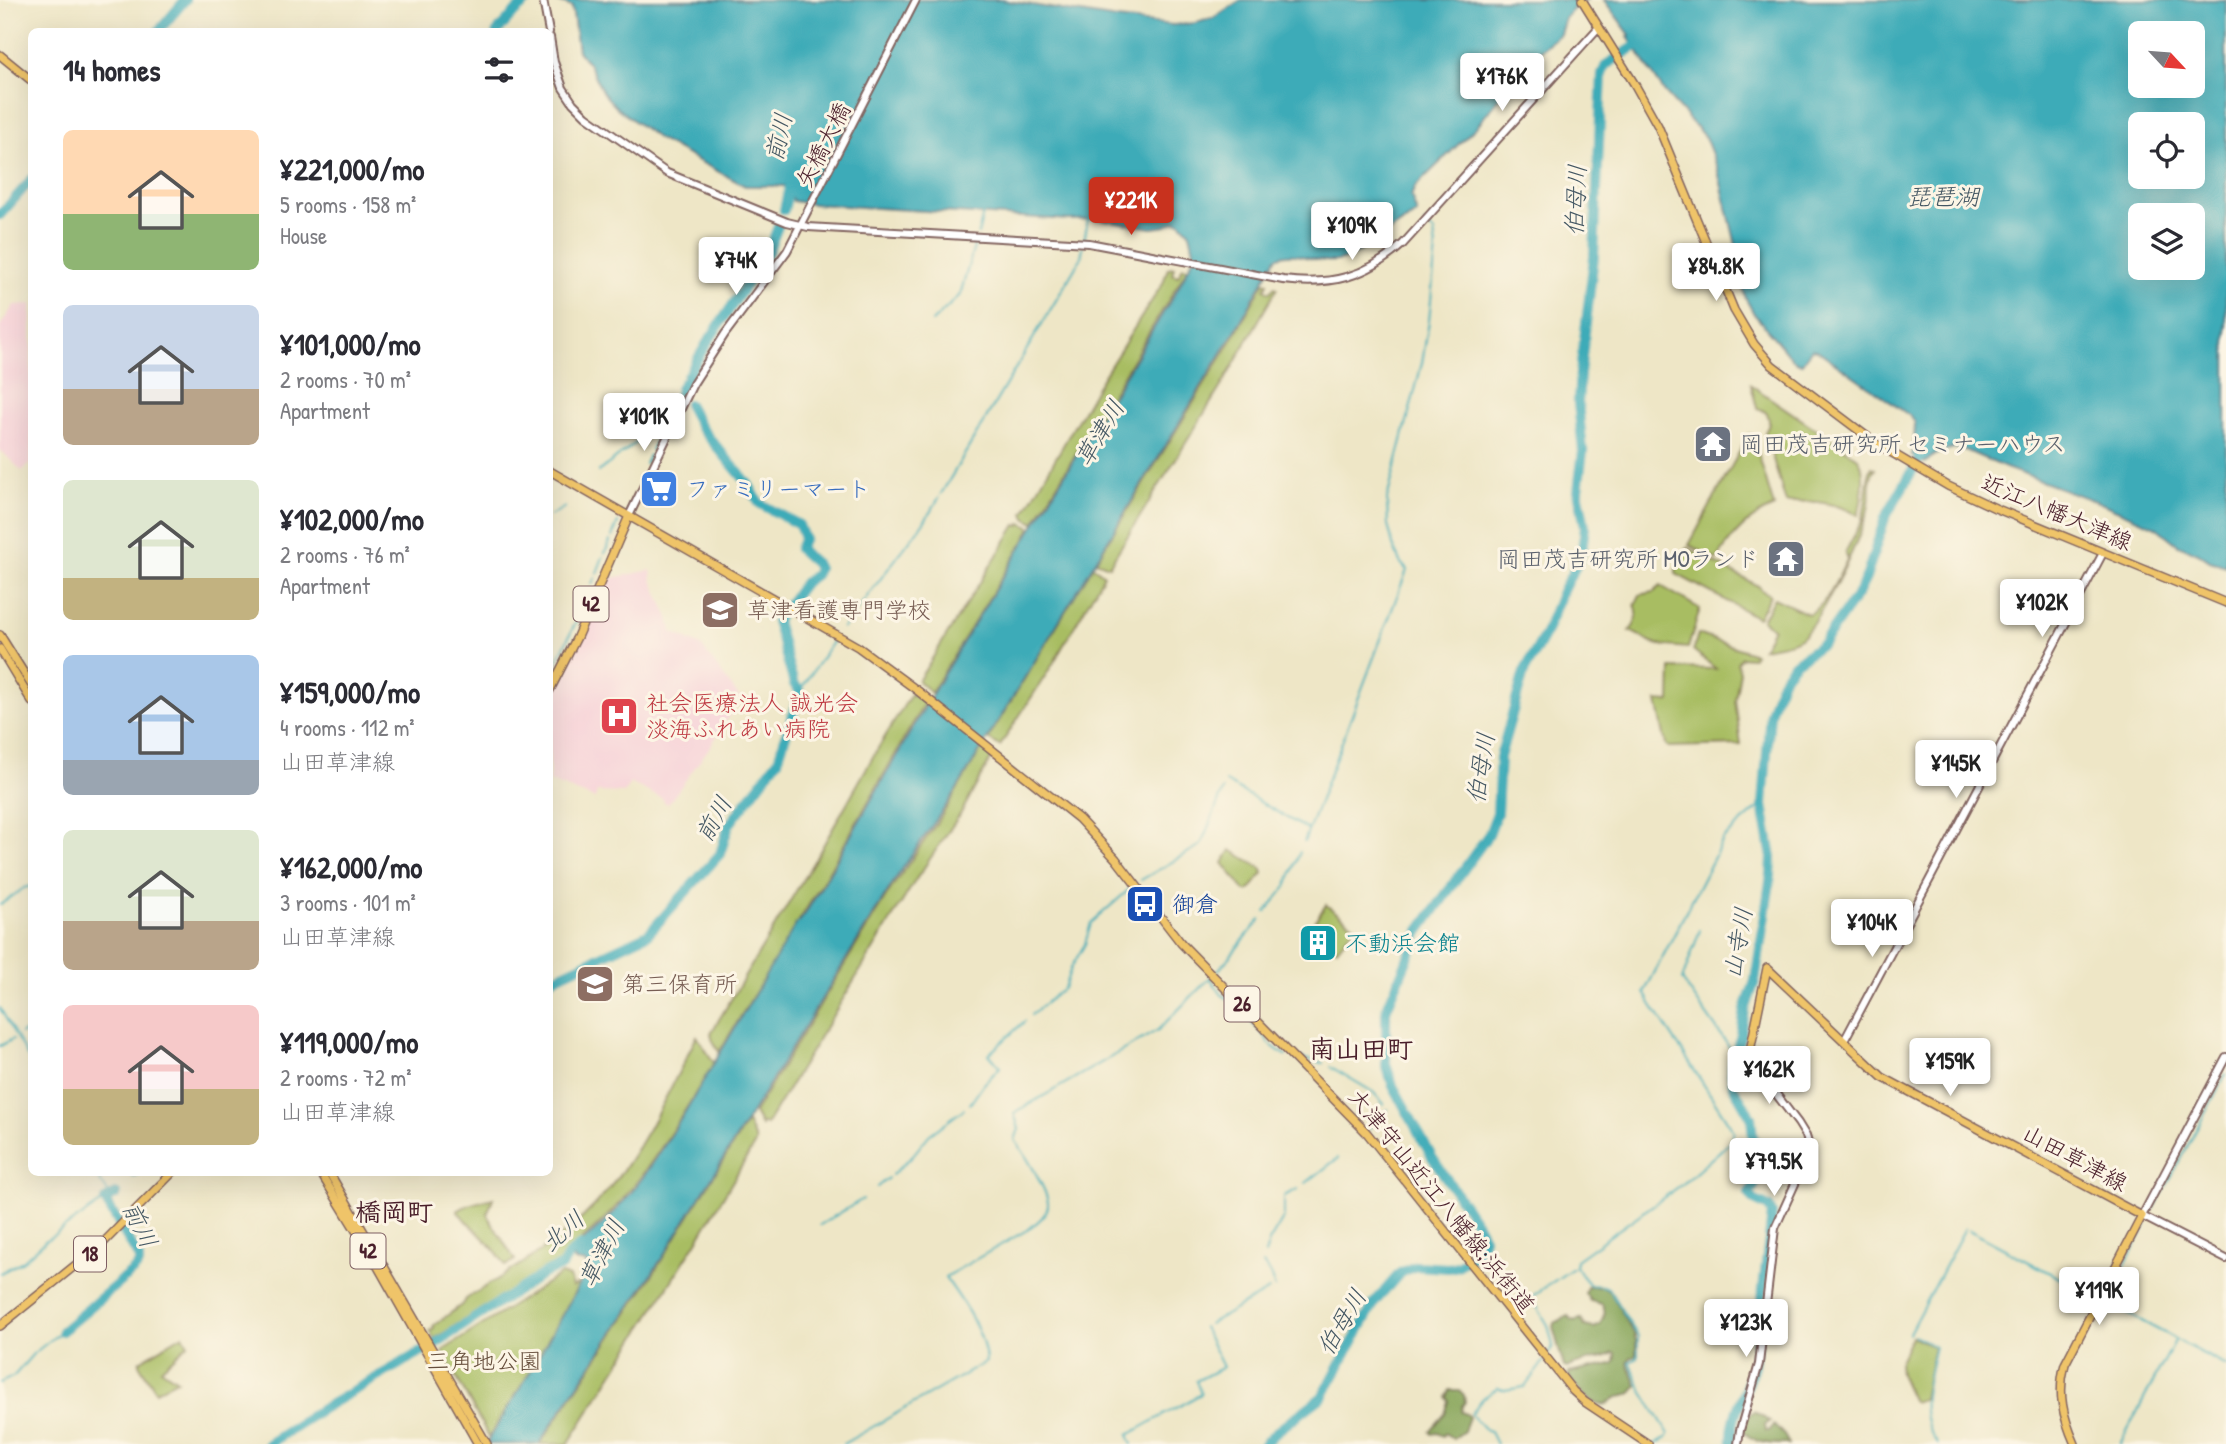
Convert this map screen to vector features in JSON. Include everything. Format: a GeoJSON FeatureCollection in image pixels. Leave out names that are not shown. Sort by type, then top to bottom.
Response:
{"type":"FeatureCollection","features":[{"type":"Feature","properties":{"kind":"main road","name":"近江八幡大津線"},"geometry":{"type":"LineString","coordinates":[[1582,0],[1658,126],[1734,310],[1754,344],[1784,375],[1857,430],[1922,472],[1975,499],[2226,603]]}},
{"type":"Feature","properties":{"kind":"main road"},"geometry":{"type":"LineString","coordinates":[[0,55],[28,78]]}},
{"type":"Feature","properties":{"kind":"main road","name":"大津守山近江八幡線;浜街道"},"geometry":{"type":"LineString","coordinates":[[553,473],[858,647],[918,691],[1079,819],[1116,859],[1181,943],[1364,1130],[1573,1391],[1648,1444]]}},
{"type":"Feature","properties":{"kind":"main road","name":"42"},"geometry":{"type":"LineString","coordinates":[[553,684],[577,637],[629,516]]}},
{"type":"Feature","properties":{"kind":"main road"},"geometry":{"type":"LineString","coordinates":[[0,635],[28,680]]}},
{"type":"Feature","properties":{"kind":"main road"},"geometry":{"type":"LineString","coordinates":[[0,649],[28,695]]}},
{"type":"Feature","properties":{"kind":"main road","name":"山田草津線"},"geometry":{"type":"LineString","coordinates":[[1751,1061],[1752,1040],[1767,968],[1882,1077],[2142,1216],[2065,1364],[2061,1400],[2068,1429],[2075,1444]]}},
{"type":"Feature","properties":{"kind":"main road","name":"18"},"geometry":{"type":"LineString","coordinates":[[0,1326],[103,1243],[169,1176]]}},
{"type":"Feature","properties":{"kind":"main road","name":"42"},"geometry":{"type":"LineString","coordinates":[[322,1176],[417,1328]]}},
{"type":"Feature","properties":{"kind":"main road","name":"42"},"geometry":{"type":"LineString","coordinates":[[331,1176],[478,1438],[487,1444]]}},
{"type":"Feature","properties":{"kind":"street"},"geometry":{"type":"LineString","coordinates":[[543,0],[548,28]]}},
{"type":"Feature","properties":{"kind":"street","name":"矢橋大橋"},"geometry":{"type":"LineString","coordinates":[[629,516],[688,391],[725,334],[787,251],[916,0]]}},
{"type":"Feature","properties":{"kind":"street"},"geometry":{"type":"LineString","coordinates":[[553,56],[563,88],[586,116],[667,173],[787,222],[1089,243],[1275,279],[1314,283],[1357,275],[1391,256],[1599,27]]}},
{"type":"Feature","properties":{"kind":"street"},"geometry":{"type":"LineString","coordinates":[[1844,1041],[2103,553]]}},
{"type":"Feature","properties":{"kind":"street"},"geometry":{"type":"LineString","coordinates":[[2226,1057],[2142,1216],[2226,1259]]}},
{"type":"Feature","properties":{"kind":"street"},"geometry":{"type":"LineString","coordinates":[[1738,1444],[1759,1364],[1775,1228],[1804,1164],[1809,1146],[1808,1139],[1798,1123],[1751,1061]]}},
{"type":"Feature","properties":{"kind":"shaded area"},"geometry":{"type":"Polygon","coordinates":[[[28,304],[28,466],[22,471],[0,450],[0,326],[14,305],[28,304]]]}},
{"type":"Feature","properties":{"kind":"shaded area"},"geometry":{"type":"Polygon","coordinates":[[[651,570],[652,580],[669,618],[672,632],[701,646],[740,698],[712,744],[668,804],[630,783],[624,793],[597,792],[595,799],[553,783],[553,692],[608,579],[651,570]]]}},
{"type":"Feature","properties":{"kind":"green space"},"geometry":{"type":"Polygon","coordinates":[[[1174,267],[1172,274],[1178,276],[1183,267],[1188,268],[1034,523],[1026,518],[1024,513],[1098,385],[1163,283],[1168,268],[1174,267]]]}},
{"type":"Feature","properties":{"kind":"green space"},"geometry":{"type":"Polygon","coordinates":[[[1264,282],[1268,283],[1265,289],[1270,292],[1274,287],[1277,288],[1225,380],[1109,566],[1096,561],[1229,345],[1264,282]]]}},
{"type":"Feature","properties":{"kind":"green space"},"geometry":{"type":"Polygon","coordinates":[[[1751,385],[1858,458],[1863,478],[1858,515],[1823,503],[1786,503],[1765,432],[1769,424],[1768,417],[1757,408],[1751,385]]]}},
{"type":"Feature","properties":{"kind":"green space"},"geometry":{"type":"Polygon","coordinates":[[[1749,434],[1753,436],[1774,507],[1741,528],[1717,560],[1689,545],[1749,434]]]}},
{"type":"Feature","properties":{"kind":"green space"},"geometry":{"type":"Polygon","coordinates":[[[1872,467],[1875,469],[1870,482],[1869,505],[1865,518],[1859,535],[1830,596],[1800,638],[1763,648],[1773,628],[1762,620],[1774,598],[1808,614],[1820,605],[1831,591],[1847,560],[1845,553],[1863,519],[1872,467]]]}},
{"type":"Feature","properties":{"kind":"green space"},"geometry":{"type":"Polygon","coordinates":[[[1022,523],[1031,528],[931,693],[918,681],[1016,525],[1022,523]]]}},
{"type":"Feature","properties":{"kind":"green space"},"geometry":{"type":"Polygon","coordinates":[[[1687,548],[1770,595],[1758,618],[1676,574],[1687,548]]]}},
{"type":"Feature","properties":{"kind":"green space"},"geometry":{"type":"Polygon","coordinates":[[[1093,566],[1104,575],[1051,667],[1000,746],[988,739],[1093,566]]]}},
{"type":"Feature","properties":{"kind":"green space"},"geometry":{"type":"Polygon","coordinates":[[[1661,586],[1700,609],[1688,648],[1657,645],[1630,631],[1637,618],[1635,605],[1640,595],[1654,592],[1661,586]]]}},
{"type":"Feature","properties":{"kind":"green space"},"geometry":{"type":"Polygon","coordinates":[[[1698,634],[1755,654],[1752,658],[1741,657],[1737,663],[1740,672],[1735,700],[1741,745],[1666,745],[1657,701],[1670,702],[1671,668],[1716,669],[1693,650],[1698,634]]]}},
{"type":"Feature","properties":{"kind":"green space"},"geometry":{"type":"Polygon","coordinates":[[[911,694],[925,702],[822,883],[719,1052],[711,1033],[911,694]]]}},
{"type":"Feature","properties":{"kind":"green space"},"geometry":{"type":"Polygon","coordinates":[[[982,748],[992,757],[961,813],[915,881],[766,1125],[763,1123],[761,1126],[754,1113],[889,892],[941,817],[982,748]]]}},
{"type":"Feature","properties":{"kind":"green space"},"geometry":{"type":"Polygon","coordinates":[[[1231,850],[1261,868],[1263,873],[1249,891],[1245,891],[1223,863],[1231,850]]]}},
{"type":"Feature","properties":{"kind":"green space"},"geometry":{"type":"Polygon","coordinates":[[[1326,905],[1355,926],[1337,949],[1309,929],[1326,905]]]}},
{"type":"Feature","properties":{"kind":"green space"},"geometry":{"type":"Polygon","coordinates":[[[697,1036],[714,1063],[650,1165],[632,1188],[591,1232],[567,1252],[561,1263],[549,1267],[434,1339],[430,1331],[434,1329],[433,1326],[466,1299],[566,1232],[611,1187],[639,1146],[697,1036]]]}},
{"type":"Feature","properties":{"kind":"green space"},"geometry":{"type":"Polygon","coordinates":[[[747,1122],[756,1142],[697,1241],[568,1444],[540,1444],[650,1279],[747,1122]]]}},
{"type":"Feature","properties":{"kind":"green space"},"geometry":{"type":"Polygon","coordinates":[[[493,1198],[487,1215],[515,1260],[506,1266],[494,1249],[457,1211],[493,1198]]]}},
{"type":"Feature","properties":{"kind":"green space","name":"三角地公園"},"geometry":{"type":"Polygon","coordinates":[[[561,1274],[569,1277],[572,1287],[580,1283],[530,1372],[489,1437],[442,1351],[561,1274]]]}},
{"type":"Feature","properties":{"kind":"green space"},"geometry":{"type":"Polygon","coordinates":[[[1587,1287],[1603,1287],[1611,1293],[1636,1341],[1636,1356],[1630,1358],[1628,1363],[1637,1386],[1629,1394],[1605,1405],[1588,1398],[1568,1375],[1612,1364],[1616,1354],[1564,1367],[1553,1327],[1554,1323],[1568,1316],[1574,1321],[1581,1319],[1585,1326],[1594,1328],[1600,1325],[1604,1307],[1590,1301],[1585,1293],[1587,1287]]]}},
{"type":"Feature","properties":{"kind":"green space"},"geometry":{"type":"Polygon","coordinates":[[[183,1335],[188,1344],[161,1369],[177,1380],[156,1391],[139,1364],[140,1361],[183,1335]]]}},
{"type":"Feature","properties":{"kind":"green space"},"geometry":{"type":"Polygon","coordinates":[[[1912,1336],[1934,1347],[1923,1399],[1913,1402],[1900,1374],[1899,1363],[1912,1336]]]}},
{"type":"Feature","properties":{"kind":"green space"},"geometry":{"type":"Polygon","coordinates":[[[1450,1390],[1459,1390],[1464,1395],[1465,1402],[1461,1412],[1469,1417],[1464,1431],[1453,1439],[1445,1433],[1443,1436],[1430,1431],[1445,1414],[1450,1390]]]}},
{"type":"Feature","properties":{"kind":"green space"},"geometry":{"type":"Polygon","coordinates":[[[1754,1411],[1770,1422],[1765,1425],[1766,1431],[1774,1425],[1789,1444],[1764,1442],[1743,1432],[1747,1416],[1754,1411]]]}},
{"type":"Feature","properties":{"kind":"water","name":"草津川"},"geometry":{"type":"Polygon","coordinates":[[[554,0],[1002,0],[1117,19],[1173,25],[1213,18],[1241,0],[1586,0],[1565,18],[1560,34],[1531,58],[1476,127],[1415,187],[1411,196],[1417,214],[1345,259],[1328,261],[1298,255],[1276,258],[1235,331],[954,794],[896,878],[666,1252],[539,1444],[486,1444],[584,1276],[586,1263],[575,1261],[570,1251],[611,1216],[644,1176],[673,1131],[796,924],[804,916],[942,677],[1177,290],[1195,255],[1190,233],[1180,222],[1175,221],[1166,226],[1152,228],[1099,219],[1070,220],[813,204],[793,201],[785,186],[745,186],[658,139],[617,108],[603,93],[588,63],[578,51],[572,7],[554,0]]]}},
{"type":"Feature","properties":{"kind":"water","name":"琵琶湖"},"geometry":{"type":"Polygon","coordinates":[[[1604,0],[2226,0],[2226,566],[2178,545],[2156,527],[1963,449],[1953,448],[1934,455],[1925,463],[1911,455],[1914,448],[1915,422],[1910,416],[1817,350],[1812,349],[1801,364],[1793,360],[1754,314],[1746,299],[1737,269],[1738,253],[1717,167],[1705,137],[1665,93],[1628,37],[1630,35],[1604,0]]]}},
{"type":"Feature","properties":{"kind":"waterway"},"geometry":{"type":"LineString","coordinates":[[161,28],[185,0]]}},
{"type":"Feature","properties":{"kind":"waterway"},"geometry":{"type":"LineString","coordinates":[[501,28],[529,0]]}},
{"type":"Feature","properties":{"kind":"waterway","name":"伯母川"},"geometry":{"type":"LineString","coordinates":[[1264,1444],[1322,1397],[1375,1302],[1400,1273],[1416,1266],[1458,1266],[1473,1255],[1483,1241],[1484,1237],[1477,1224],[1432,1157],[1393,1086],[1386,1064],[1386,1010],[1419,932],[1489,834],[1497,813],[1500,757],[1524,672],[1545,634],[1582,551],[1585,526],[1578,491],[1583,451],[1578,403],[1594,257],[1602,74],[1606,65],[1634,47],[1640,35]]}},
{"type":"Feature","properties":{"kind":"waterway","name":"前川"},"geometry":{"type":"LineString","coordinates":[[784,210],[791,179]]}},
{"type":"Feature","properties":{"kind":"waterway"},"geometry":{"type":"LineString","coordinates":[[0,215],[28,184]]}},
{"type":"Feature","properties":{"kind":"waterway"},"geometry":{"type":"LineString","coordinates":[[978,234],[983,214]]}},
{"type":"Feature","properties":{"kind":"waterway"},"geometry":{"type":"LineString","coordinates":[[1084,241],[1088,219]]}},
{"type":"Feature","properties":{"kind":"waterway"},"geometry":{"type":"LineString","coordinates":[[1304,842],[1407,570],[1400,562],[1393,545],[1388,525],[1387,499],[1422,363],[1429,321],[1436,248],[1434,232],[1425,223]]}},
{"type":"Feature","properties":{"kind":"waterway","name":"前川"},"geometry":{"type":"LineString","coordinates":[[687,377],[768,252],[779,224]]}},
{"type":"Feature","properties":{"kind":"waterway"},"geometry":{"type":"LineString","coordinates":[[932,322],[960,295],[976,240]]}},
{"type":"Feature","properties":{"kind":"waterway"},"geometry":{"type":"LineString","coordinates":[[941,494],[1081,258],[1083,246]]}},
{"type":"Feature","properties":{"kind":"waterway","name":"前川"},"geometry":{"type":"LineString","coordinates":[[681,392],[683,383]]}},
{"type":"Feature","properties":{"kind":"waterway"},"geometry":{"type":"LineString","coordinates":[[598,472],[637,442],[644,428],[662,414],[680,389]]}},
{"type":"Feature","properties":{"kind":"waterway"},"geometry":{"type":"LineString","coordinates":[[665,420],[681,391]]}},
{"type":"Feature","properties":{"kind":"waterway","name":"前川"},"geometry":{"type":"LineString","coordinates":[[688,404],[701,428],[749,485],[759,503],[799,525],[804,538],[799,549],[818,569],[789,603]]}},
{"type":"Feature","properties":{"kind":"waterway"},"geometry":{"type":"LineString","coordinates":[[651,450],[663,425]]}},
{"type":"Feature","properties":{"kind":"waterway","name":"山寺川"},"geometry":{"type":"LineString","coordinates":[[1732,1444],[1733,1424],[1754,1365],[1772,1214],[1769,1207],[1754,1200],[1749,1193],[1772,1162],[1769,1154],[1753,1138],[1751,1117],[1733,1086],[1731,1067],[1755,981],[1771,875],[1772,858],[1763,805],[1770,713],[1785,675],[1795,663],[1823,643],[1859,592],[1885,518],[1919,459],[1922,446]]}},
{"type":"Feature","properties":{"kind":"waterway"},"geometry":{"type":"LineString","coordinates":[[645,464],[649,455]]}},
{"type":"Feature","properties":{"kind":"waterway"},"geometry":{"type":"LineString","coordinates":[[843,628],[924,522],[939,498]]}},
{"type":"Feature","properties":{"kind":"waterway"},"geometry":{"type":"LineString","coordinates":[[553,514],[565,507]]}},
{"type":"Feature","properties":{"kind":"waterway"},"geometry":{"type":"LineString","coordinates":[[612,537],[618,523]]}},
{"type":"Feature","properties":{"kind":"waterway"},"geometry":{"type":"LineString","coordinates":[[605,553],[610,541]]}},
{"type":"Feature","properties":{"kind":"waterway"},"geometry":{"type":"LineString","coordinates":[[597,573],[603,557]]}},
{"type":"Feature","properties":{"kind":"waterway"},"geometry":{"type":"LineString","coordinates":[[592,584],[595,578]]}},
{"type":"Feature","properties":{"kind":"waterway"},"geometry":{"type":"LineString","coordinates":[[583,606],[589,591]]}},
{"type":"Feature","properties":{"kind":"waterway"},"geometry":{"type":"LineString","coordinates":[[553,670],[582,609]]}},
{"type":"Feature","properties":{"kind":"waterway","name":"前川"},"geometry":{"type":"LineString","coordinates":[[553,979],[648,934],[720,854],[729,825],[778,760],[800,691],[794,684],[776,621],[784,609]]}},
{"type":"Feature","properties":{"kind":"waterway"},"geometry":{"type":"LineString","coordinates":[[800,691],[834,639]]}},
{"type":"Feature","properties":{"kind":"waterway"},"geometry":{"type":"LineString","coordinates":[[1226,782],[1308,830]]}},
{"type":"Feature","properties":{"kind":"waterway"},"geometry":{"type":"LineString","coordinates":[[1141,880],[1201,845],[1223,790]]}},
{"type":"Feature","properties":{"kind":"waterway"},"geometry":{"type":"LineString","coordinates":[[1655,1444],[1669,1434],[1642,1391],[1630,1362],[1638,1358],[1638,1336],[1608,1288],[1590,1285],[1575,1267],[1576,1260],[1684,1183],[1730,1142],[1734,1131],[1644,993],[1724,838],[1757,809],[1763,808]]}},
{"type":"Feature","properties":{"kind":"waterway"},"geometry":{"type":"LineString","coordinates":[[1266,912],[1286,887],[1300,852]]}},
{"type":"Feature","properties":{"kind":"waterway"},"geometry":{"type":"LineString","coordinates":[[0,905],[28,887]]}},
{"type":"Feature","properties":{"kind":"waterway"},"geometry":{"type":"LineString","coordinates":[[1031,1015],[1064,988],[1071,968],[1085,944],[1091,923],[1132,887]]}},
{"type":"Feature","properties":{"kind":"waterway"},"geometry":{"type":"LineString","coordinates":[[1217,972],[1260,920]]}},
{"type":"Feature","properties":{"kind":"waterway"},"geometry":{"type":"LineString","coordinates":[[1700,930],[1682,980],[1734,1054]]}},
{"type":"Feature","properties":{"kind":"waterway"},"geometry":{"type":"LineString","coordinates":[[843,1444],[986,1362],[977,1329],[945,1277],[1027,1230],[1046,1212],[1047,1199],[1040,1182],[1015,1140],[1019,1129],[1014,1113],[1158,1030],[1211,977]]}},
{"type":"Feature","properties":{"kind":"waterway"},"geometry":{"type":"LineString","coordinates":[[1211,979],[1222,995],[1265,1036],[1268,1043],[1286,1056]]}},
{"type":"Feature","properties":{"kind":"waterway"},"geometry":{"type":"LineString","coordinates":[[0,1008],[28,1058]]}},
{"type":"Feature","properties":{"kind":"waterway"},"geometry":{"type":"LineString","coordinates":[[970,1104],[1000,1067],[989,1054],[1025,1021]]}},
{"type":"Feature","properties":{"kind":"waterway"},"geometry":{"type":"LineString","coordinates":[[21,1034],[28,1030]]}},
{"type":"Feature","properties":{"kind":"waterway"},"geometry":{"type":"LineString","coordinates":[[0,1046],[13,1039]]}},
{"type":"Feature","properties":{"kind":"waterway"},"geometry":{"type":"LineString","coordinates":[[1300,1058],[1323,1063]]}},
{"type":"Feature","properties":{"kind":"waterway"},"geometry":{"type":"LineString","coordinates":[[1331,1067],[1373,1092],[1384,1104]]}},
{"type":"Feature","properties":{"kind":"waterway"},"geometry":{"type":"LineString","coordinates":[[2154,1209],[2226,1074]]}},
{"type":"Feature","properties":{"kind":"waterway"},"geometry":{"type":"LineString","coordinates":[[892,1175],[929,1135],[964,1109]]}},
{"type":"Feature","properties":{"kind":"waterway"},"geometry":{"type":"LineString","coordinates":[[1368,1129],[1388,1109]]}},
{"type":"Feature","properties":{"kind":"waterway"},"geometry":{"type":"LineString","coordinates":[[1306,1183],[1338,1158]]}},
{"type":"Feature","properties":{"kind":"waterway"},"geometry":{"type":"LineString","coordinates":[[97,1176],[111,1197]]}},
{"type":"Feature","properties":{"kind":"waterway"},"geometry":{"type":"LineString","coordinates":[[877,1187],[888,1178]]}},
{"type":"Feature","properties":{"kind":"waterway"},"geometry":{"type":"LineString","coordinates":[[1265,1255],[1269,1242],[1284,1217],[1284,1196],[1298,1189]]}},
{"type":"Feature","properties":{"kind":"waterway","name":"前川"},"geometry":{"type":"LineString","coordinates":[[62,1331],[139,1264],[139,1258],[105,1200],[116,1194]]}},
{"type":"Feature","properties":{"kind":"waterway"},"geometry":{"type":"LineString","coordinates":[[820,1225],[863,1199]]}},
{"type":"Feature","properties":{"kind":"waterway"},"geometry":{"type":"LineString","coordinates":[[0,1273],[23,1261],[45,1241],[105,1200]]}},
{"type":"Feature","properties":{"kind":"waterway"},"geometry":{"type":"LineString","coordinates":[[2106,1301],[2146,1225]]}},
{"type":"Feature","properties":{"kind":"waterway"},"geometry":{"type":"LineString","coordinates":[[1909,1333],[1965,1228]]}},
{"type":"Feature","properties":{"kind":"waterway"},"geometry":{"type":"LineString","coordinates":[[1969,1230],[2095,1297]]}},
{"type":"Feature","properties":{"kind":"waterway","name":"北川"},"geometry":{"type":"LineString","coordinates":[[424,1351],[546,1272],[562,1266],[569,1254],[580,1246]]}},
{"type":"Feature","properties":{"kind":"waterway"},"geometry":{"type":"LineString","coordinates":[[1263,1264],[1275,1288]]}},
{"type":"Feature","properties":{"kind":"waterway"},"geometry":{"type":"LineString","coordinates":[[1547,1356],[1553,1346],[1548,1325],[1531,1297],[1573,1268]]}},
{"type":"Feature","properties":{"kind":"waterway"},"geometry":{"type":"LineString","coordinates":[[1209,1324],[1269,1290]]}},
{"type":"Feature","properties":{"kind":"waterway"},"geometry":{"type":"LineString","coordinates":[[2104,1301],[2226,1366]]}},
{"type":"Feature","properties":{"kind":"waterway"},"geometry":{"type":"LineString","coordinates":[[1132,1444],[1128,1435],[1201,1394],[1196,1381],[1223,1367],[1203,1327]]}},
{"type":"Feature","properties":{"kind":"waterway"},"geometry":{"type":"LineString","coordinates":[[0,1383],[14,1376],[33,1354],[62,1331]]}},
{"type":"Feature","properties":{"kind":"waterway"},"geometry":{"type":"LineString","coordinates":[[1914,1335],[1935,1347],[1926,1385],[1925,1409],[1931,1433],[1938,1444]]}},
{"type":"Feature","properties":{"kind":"waterway"},"geometry":{"type":"LineString","coordinates":[[2120,1444],[2175,1341]]}},
{"type":"Feature","properties":{"kind":"waterway","name":"北川"},"geometry":{"type":"LineString","coordinates":[[268,1444],[322,1409],[419,1353]]}},
{"type":"Feature","properties":{"kind":"waterway"},"geometry":{"type":"LineString","coordinates":[[1496,1444],[1490,1432],[1471,1414],[1483,1398],[1498,1388],[1504,1390],[1525,1387],[1544,1361]]}},
{"type":"Feature","properties":{"kind":"place","name":"岡田茂吉研究所 セミナーハウス"},"geometry":{"type":"Point","coordinates":[1713,444]}},
{"type":"Feature","properties":{"kind":"place","name":"ファミリーマート"},"geometry":{"type":"Point","coordinates":[659,489]}},
{"type":"Feature","properties":{"kind":"place","name":"岡田茂吉研究所 MOランド"},"geometry":{"type":"Point","coordinates":[1786,559]}},
{"type":"Feature","properties":{"kind":"place","name":"草津看護専門学校"},"geometry":{"type":"Point","coordinates":[720,610]}},
{"type":"Feature","properties":{"kind":"place","name":"社会医療法人 誠光会 淡海ふれあい病院"},"geometry":{"type":"Point","coordinates":[619,716]}},
{"type":"Feature","properties":{"kind":"place","name":"御倉"},"geometry":{"type":"Point","coordinates":[1145,904]}},
{"type":"Feature","properties":{"kind":"place","name":"不動浜会館"},"geometry":{"type":"Point","coordinates":[1318,943]}},
{"type":"Feature","properties":{"kind":"place","name":"第三保育所"},"geometry":{"type":"Point","coordinates":[595,984]}},
{"type":"Feature","properties":{"kind":"district","name":"南山田町"},"geometry":{"type":"Point","coordinates":[1361,1049]}},
{"type":"Feature","properties":{"kind":"district","name":"橋岡町"},"geometry":{"type":"Point","coordinates":[394,1212]}}]}
